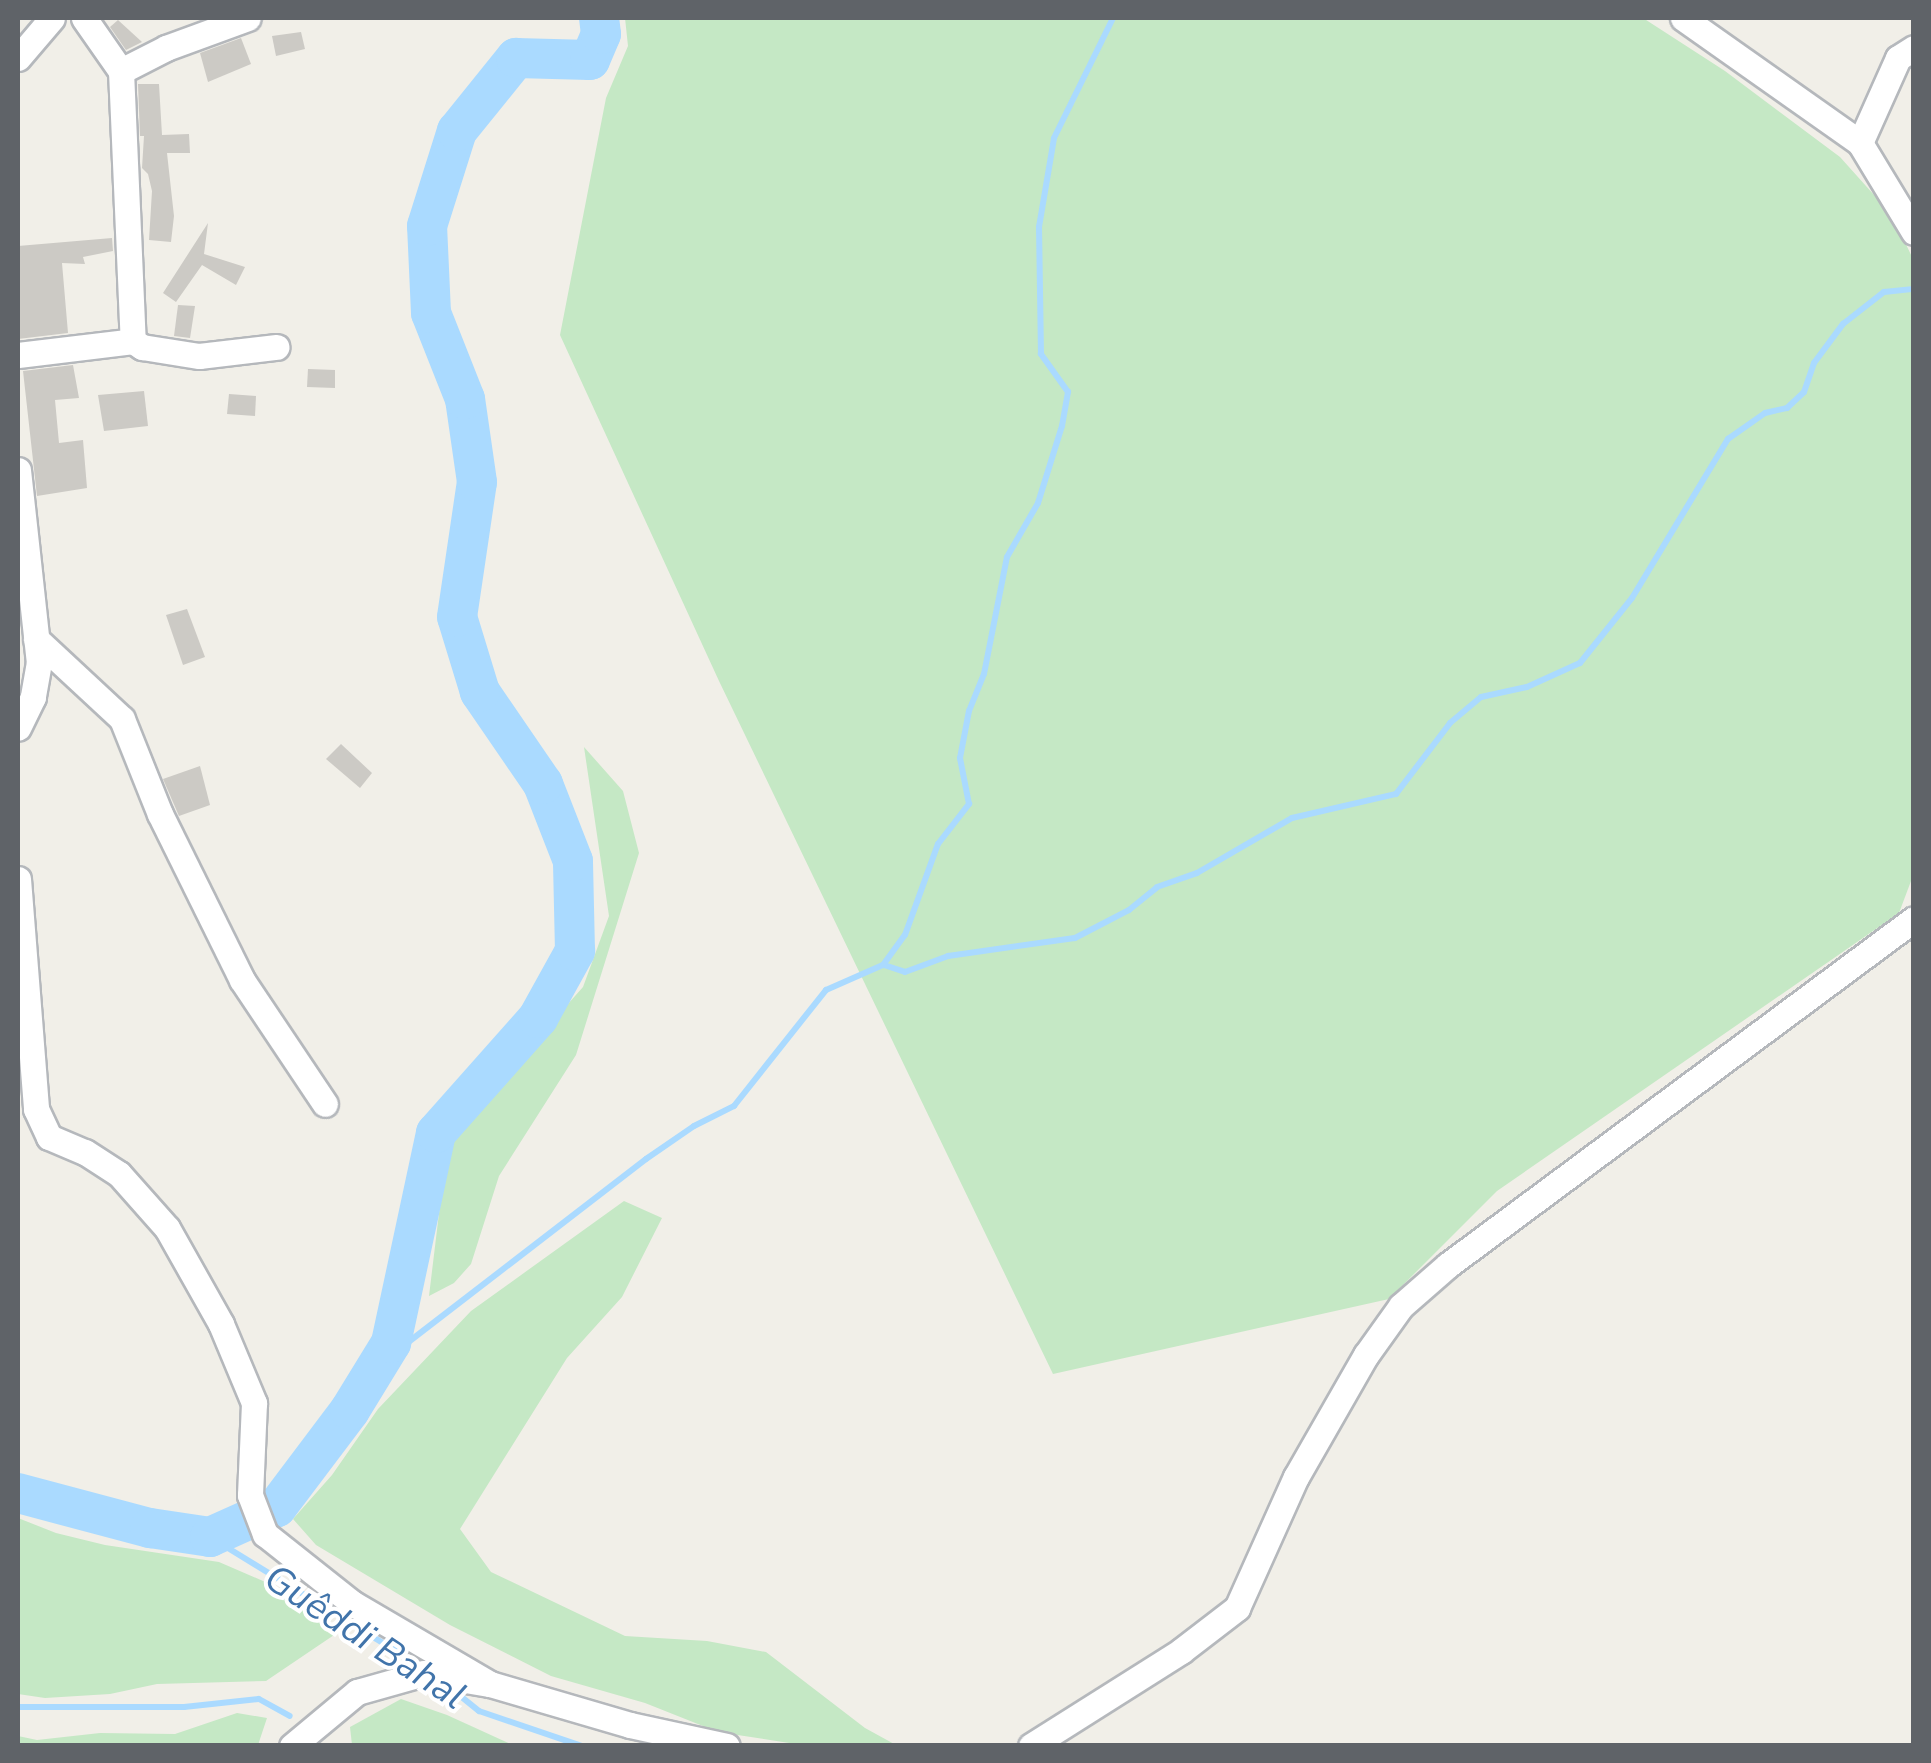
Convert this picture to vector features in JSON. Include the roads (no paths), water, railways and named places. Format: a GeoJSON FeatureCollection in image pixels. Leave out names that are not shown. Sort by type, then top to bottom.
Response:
{"type":"FeatureCollection","features":[{"type":"Feature","properties":{"kind":"street"},"geometry":{"type":"LineString","coordinates":[[18,58],[52,18]]}},
{"type":"Feature","properties":{"kind":"street"},"geometry":{"type":"LineString","coordinates":[[84,18],[121,71],[133,341]]}},
{"type":"Feature","properties":{"kind":"street"},"geometry":{"type":"LineString","coordinates":[[121,71],[166,48],[248,18]]}},
{"type":"Feature","properties":{"kind":"street"},"geometry":{"type":"LineString","coordinates":[[1683,18],[1860,143],[1914,232]]}},
{"type":"Feature","properties":{"kind":"street"},"geometry":{"type":"LineString","coordinates":[[1860,143],[1898,58],[1914,48]]}},
{"type":"Feature","properties":{"kind":"street"},"geometry":{"type":"LineString","coordinates":[[18,355],[133,341],[142,347],[198,356],[276,347]]}},
{"type":"Feature","properties":{"kind":"street"},"geometry":{"type":"LineString","coordinates":[[18,470],[39,662],[33,696],[18,728]]}},
{"type":"Feature","properties":{"kind":"street"},"geometry":{"type":"LineString","coordinates":[[36,639],[122,719],[160,814],[242,980],[324,1104]]}},
{"type":"Feature","properties":{"kind":"street"},"geometry":{"type":"LineString","coordinates":[[18,879],[36,1109],[49,1138],[86,1152],[119,1174],[167,1228],[222,1324],[254,1404],[250,1496],[264,1534],[352,1603],[490,1684]]}},
{"type":"Feature","properties":{"kind":"street"},"geometry":{"type":"LineString","coordinates":[[1031,1746],[1181,1651],[1237,1608],[1296,1478],[1366,1356],[1401,1306],[1448,1265],[1914,919]]}},
{"type":"Feature","properties":{"kind":"street"},"geometry":{"type":"LineString","coordinates":[[292,1746],[357,1692],[424,1673],[490,1684],[630,1725],[727,1746]]}},
{"type":"Feature","properties":{"kind":"waterway"},"geometry":{"type":"LineString","coordinates":[[18,1493],[150,1528],[210,1537],[277,1507],[350,1410],[391,1343],[436,1133],[538,1018],[575,951],[573,861],[543,784],[480,692],[457,617],[477,482],[465,399],[431,313],[427,226],[457,131],[516,58],[590,60],[601,34],[599,18]]}},
{"type":"Feature","properties":{"kind":"waterway"},"geometry":{"type":"LineString","coordinates":[[376,1367],[646,1159],[694,1126],[734,1106],[826,990],[883,965],[905,935],[938,844],[969,804],[960,758],[969,711],[984,674],[1007,557],[1038,503],[1062,426],[1068,392],[1041,354],[1039,227],[1054,138],[1113,18]]}},
{"type":"Feature","properties":{"kind":"waterway"},"geometry":{"type":"LineString","coordinates":[[884,965],[905,972],[948,956],[1075,938],[1129,910],[1157,887],[1197,873],[1292,818],[1396,794],[1450,723],[1481,697],[1527,687],[1580,663],[1632,598],[1728,439],[1765,413],[1787,408],[1804,392],[1814,363],[1843,324],[1884,292],[1914,289]]}},
{"type":"Feature","properties":{"kind":"waterway","name":"Guêddi Bahal"},"geometry":{"type":"LineString","coordinates":[[210,1537],[422,1667]]}},
{"type":"Feature","properties":{"kind":"waterway","name":"Guêddi Bahal"},"geometry":{"type":"LineString","coordinates":[[448,1686],[479,1711],[582,1746]]}},
{"type":"Feature","properties":{"kind":"waterway"},"geometry":{"type":"LineString","coordinates":[[18,1707],[184,1707],[259,1699],[290,1716]]}}]}
